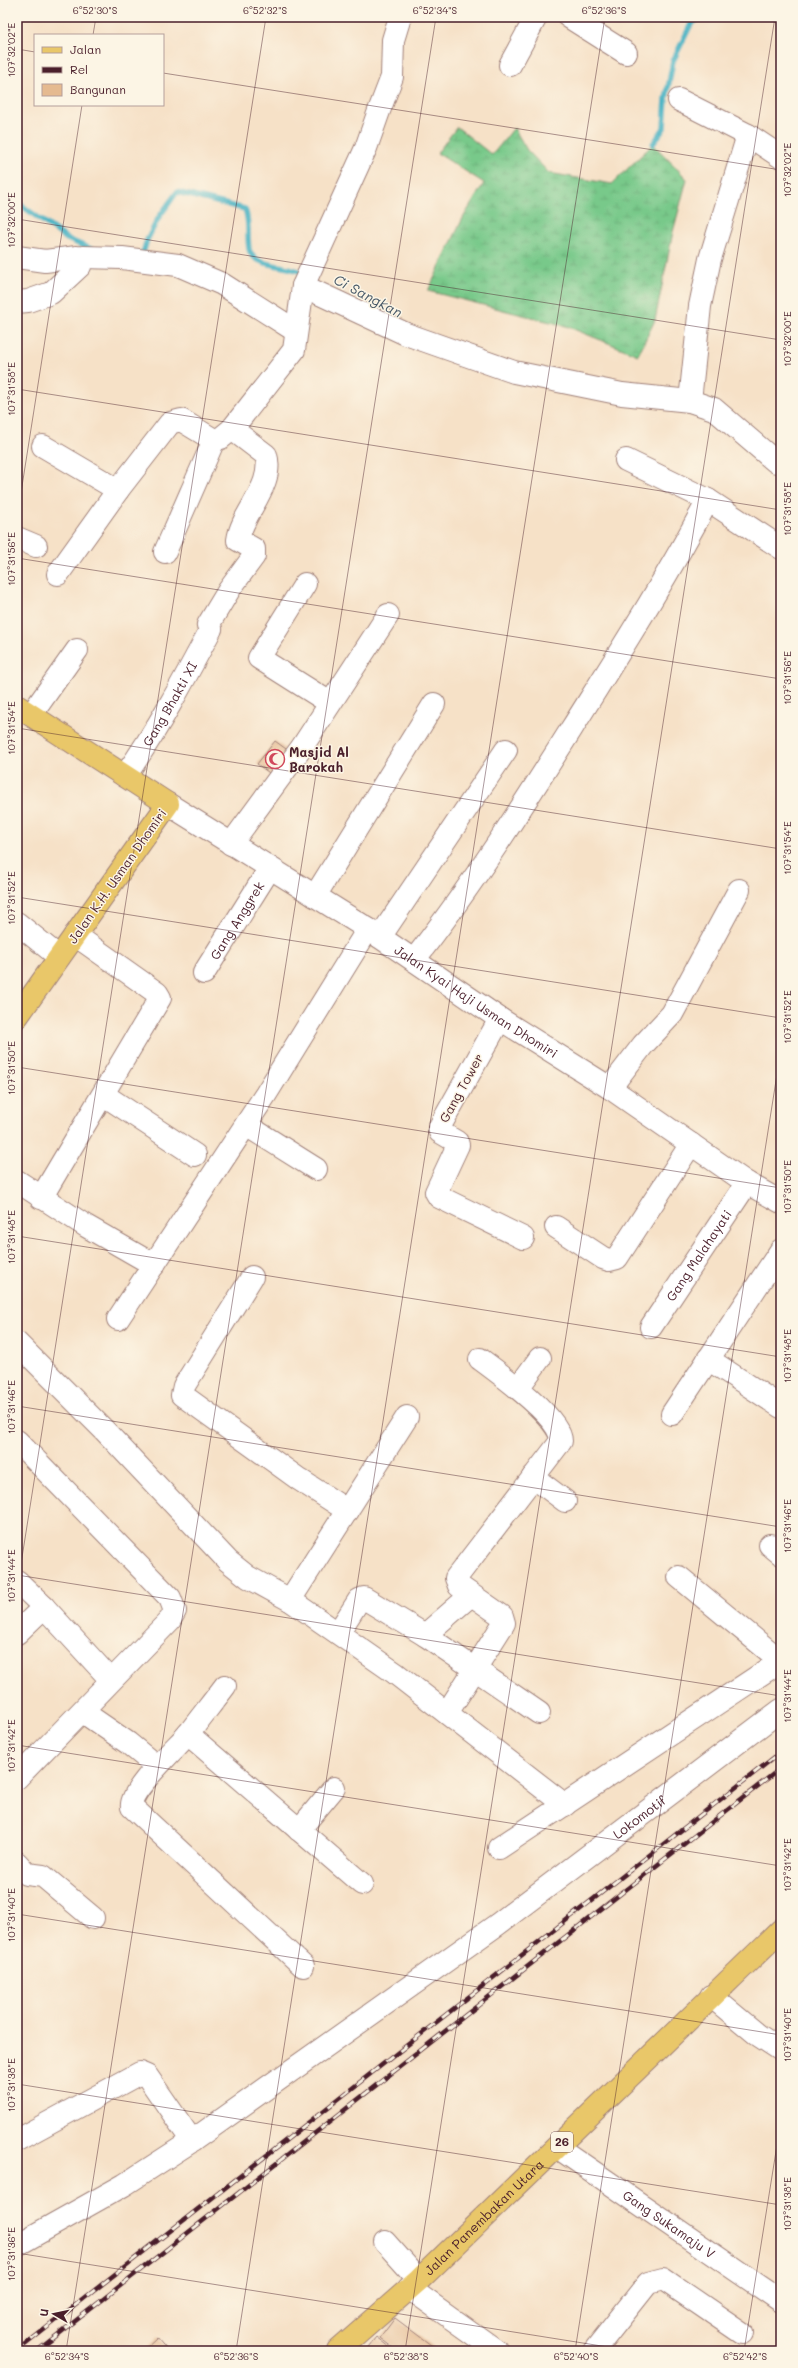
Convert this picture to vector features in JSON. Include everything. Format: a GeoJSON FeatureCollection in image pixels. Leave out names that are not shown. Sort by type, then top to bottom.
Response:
{"type":"FeatureCollection","features":[{"type":"Feature","properties":{"kind":"main road","name":"Jalan K.H. Usman Dhomiri"},"geometry":{"type":"LineString","coordinates":[[17,1017],[168,804],[24,710]]}},
{"type":"Feature","properties":{"kind":"main road","name":"Jalan Panembakan Utara"},"geometry":{"type":"LineString","coordinates":[[338,2351],[414,2284],[781,1930]]}},
{"type":"Feature","properties":{"kind":"street"},"geometry":{"type":"LineString","coordinates":[[165,552],[223,434],[294,350],[306,277],[366,148],[392,77],[393,40],[400,17]]}},
{"type":"Feature","properties":{"kind":"street"},"geometry":{"type":"LineString","coordinates":[[510,65],[536,17]]}},
{"type":"Feature","properties":{"kind":"street"},"geometry":{"type":"LineString","coordinates":[[570,17],[626,54]]}},
{"type":"Feature","properties":{"kind":"street"},"geometry":{"type":"LineString","coordinates":[[679,100],[748,135],[781,157]]}},
{"type":"Feature","properties":{"kind":"street"},"geometry":{"type":"LineString","coordinates":[[690,397],[700,306],[710,259],[748,135]]}},
{"type":"Feature","properties":{"kind":"street"},"geometry":{"type":"LineString","coordinates":[[17,257],[45,261],[122,258],[178,265],[222,284],[296,331]]}},
{"type":"Feature","properties":{"kind":"street"},"geometry":{"type":"LineString","coordinates":[[17,302],[28,301],[51,293],[80,260]]}},
{"type":"Feature","properties":{"kind":"street"},"geometry":{"type":"LineString","coordinates":[[306,277],[406,334],[514,372],[622,394],[690,397],[714,409],[776,462]]}},
{"type":"Feature","properties":{"kind":"street"},"geometry":{"type":"LineString","coordinates":[[58,574],[118,490],[173,421],[181,420],[223,434]]}},
{"type":"Feature","properties":{"kind":"street","name":"Gang Bhakti XI"},"geometry":{"type":"LineString","coordinates":[[124,776],[166,713],[211,629],[208,625],[215,611],[254,556],[254,549],[238,540],[238,536],[268,469],[266,455],[223,434]]}},
{"type":"Feature","properties":{"kind":"street"},"geometry":{"type":"LineString","coordinates":[[43,446],[118,490]]}},
{"type":"Feature","properties":{"kind":"street"},"geometry":{"type":"LineString","coordinates":[[626,460],[708,500],[781,548]]}},
{"type":"Feature","properties":{"kind":"street"},"geometry":{"type":"LineString","coordinates":[[414,960],[456,907],[518,814],[651,602],[708,500]]}},
{"type":"Feature","properties":{"kind":"street"},"geometry":{"type":"LineString","coordinates":[[305,584],[259,658],[330,703]]}},
{"type":"Feature","properties":{"kind":"street"},"geometry":{"type":"LineString","coordinates":[[231,844],[302,747],[388,615]]}},
{"type":"Feature","properties":{"kind":"street"},"geometry":{"type":"LineString","coordinates":[[24,710],[77,650]]}},
{"type":"Feature","properties":{"kind":"street"},"geometry":{"type":"LineString","coordinates":[[315,896],[434,704]]}},
{"type":"Feature","properties":{"kind":"street"},"geometry":{"type":"LineString","coordinates":[[118,1319],[374,933],[506,750]]}},
{"type":"Feature","properties":{"kind":"street","name":"Jalan Kyai Haji Usman Dhomiri"},"geometry":{"type":"LineString","coordinates":[[168,804],[374,933],[500,1019],[610,1088],[747,1183],[781,1202]]}},
{"type":"Feature","properties":{"kind":"street","name":"Gang Anggrek"},"geometry":{"type":"LineString","coordinates":[[204,972],[270,868]]}},
{"type":"Feature","properties":{"kind":"street"},"geometry":{"type":"LineString","coordinates":[[610,1088],[643,1045],[672,1014],[739,890]]}},
{"type":"Feature","properties":{"kind":"street"},"geometry":{"type":"LineString","coordinates":[[17,923],[59,957]]}},
{"type":"Feature","properties":{"kind":"street"},"geometry":{"type":"LineString","coordinates":[[41,1198],[104,1095],[160,998],[157,993],[76,935]]}},
{"type":"Feature","properties":{"kind":"street","name":"Gang Tower"},"geometry":{"type":"LineString","coordinates":[[500,1019],[440,1128],[440,1132],[457,1142],[458,1145],[436,1192],[439,1197],[523,1238]]}},
{"type":"Feature","properties":{"kind":"street"},"geometry":{"type":"LineString","coordinates":[[104,1095],[196,1155]]}},
{"type":"Feature","properties":{"kind":"street"},"geometry":{"type":"LineString","coordinates":[[246,1125],[316,1170]]}},
{"type":"Feature","properties":{"kind":"street"},"geometry":{"type":"LineString","coordinates":[[556,1227],[603,1258],[609,1260],[617,1258],[691,1144]]}},
{"type":"Feature","properties":{"kind":"street"},"geometry":{"type":"LineString","coordinates":[[17,1181],[41,1198],[154,1265]]}},
{"type":"Feature","properties":{"kind":"street","name":"Gang Malahayati"},"geometry":{"type":"LineString","coordinates":[[651,1328],[747,1183]]}},
{"type":"Feature","properties":{"kind":"street"},"geometry":{"type":"LineString","coordinates":[[672,1414],[781,1250]]}},
{"type":"Feature","properties":{"kind":"street"},"geometry":{"type":"LineString","coordinates":[[252,1278],[184,1386],[182,1395],[300,1480],[348,1511]]}},
{"type":"Feature","properties":{"kind":"street"},"geometry":{"type":"LineString","coordinates":[[17,1343],[126,1453],[228,1562],[248,1576],[290,1600],[395,1673],[565,1805]]}},
{"type":"Feature","properties":{"kind":"street"},"geometry":{"type":"LineString","coordinates":[[518,1388],[540,1358]]}},
{"type":"Feature","properties":{"kind":"street"},"geometry":{"type":"LineString","coordinates":[[447,1713],[475,1671],[504,1620],[458,1586],[456,1578],[561,1441],[559,1430],[518,1388],[480,1359]]}},
{"type":"Feature","properties":{"kind":"street"},"geometry":{"type":"LineString","coordinates":[[708,1359],[781,1407]]}},
{"type":"Feature","properties":{"kind":"street"},"geometry":{"type":"LineString","coordinates":[[290,1600],[407,1417]]}},
{"type":"Feature","properties":{"kind":"street"},"geometry":{"type":"LineString","coordinates":[[17,1441],[170,1598],[175,1611],[170,1620],[111,1680],[83,1712],[17,1778]]}},
{"type":"Feature","properties":{"kind":"street"},"geometry":{"type":"LineString","coordinates":[[534,1477],[565,1501]]}},
{"type":"Feature","properties":{"kind":"street"},"geometry":{"type":"LineString","coordinates":[[499,1848],[777,1664],[679,1577]]}},
{"type":"Feature","properties":{"kind":"street"},"geometry":{"type":"LineString","coordinates":[[17,1581],[44,1607],[111,1680]]}},
{"type":"Feature","properties":{"kind":"street"},"geometry":{"type":"LineString","coordinates":[[425,1635],[471,1595]]}},
{"type":"Feature","properties":{"kind":"street"},"geometry":{"type":"LineString","coordinates":[[338,1633],[359,1600],[364,1598],[425,1635],[475,1671],[539,1713]]}},
{"type":"Feature","properties":{"kind":"street"},"geometry":{"type":"LineString","coordinates":[[17,1633],[44,1607]]}},
{"type":"Feature","properties":{"kind":"street"},"geometry":{"type":"LineString","coordinates":[[225,1686],[188,1734],[156,1766],[134,1797],[132,1807],[303,1966]]}},
{"type":"Feature","properties":{"kind":"street","name":"Lokomotif"},"geometry":{"type":"LineString","coordinates":[[17,2245],[148,2171],[192,2141],[498,1924],[781,1710]]}},
{"type":"Feature","properties":{"kind":"street"},"geometry":{"type":"LineString","coordinates":[[83,1712],[128,1743],[156,1766]]}},
{"type":"Feature","properties":{"kind":"street"},"geometry":{"type":"LineString","coordinates":[[188,1734],[362,1884]]}},
{"type":"Feature","properties":{"kind":"street"},"geometry":{"type":"LineString","coordinates":[[299,1830],[334,1788]]}},
{"type":"Feature","properties":{"kind":"street"},"geometry":{"type":"LineString","coordinates":[[17,1863],[27,1874],[43,1876],[93,1918]]}},
{"type":"Feature","properties":{"kind":"street"},"geometry":{"type":"LineString","coordinates":[[711,1996],[758,2035],[781,2050]]}},
{"type":"Feature","properties":{"kind":"street"},"geometry":{"type":"LineString","coordinates":[[17,2140],[134,2074],[140,2073],[147,2076],[192,2141]]}},
{"type":"Feature","properties":{"kind":"street","name":"Gang Sukamaju V"},"geometry":{"type":"LineString","coordinates":[[557,2147],[781,2301]]}},
{"type":"Feature","properties":{"kind":"street"},"geometry":{"type":"LineString","coordinates":[[385,2242],[414,2284],[497,2351]]}},
{"type":"Feature","properties":{"kind":"street"},"geometry":{"type":"LineString","coordinates":[[594,2351],[648,2284],[663,2278],[742,2333]]}},
{"type":"Feature","properties":{"kind":"green space"},"geometry":{"type":"Polygon","coordinates":[[[457,127],[492,155],[514,128],[527,150],[549,173],[612,184],[653,144],[687,179],[673,232],[655,320],[638,355],[566,326],[428,291],[463,218],[484,183],[437,153],[457,127]]]}},
{"type":"Feature","properties":{"kind":"building","name":"Masjid Al Barokah"},"geometry":{"type":"Polygon","coordinates":[[[275,741],[293,754],[276,778],[257,764],[275,741]]]}},
{"type":"Feature","properties":{"kind":"building"},"geometry":{"type":"Polygon","coordinates":[[[395,2318],[435,2348],[433,2351],[397,2351],[380,2338],[395,2318]]]}},
{"type":"Feature","properties":{"kind":"building"},"geometry":{"type":"Polygon","coordinates":[[[376,2337],[394,2351],[365,2351],[376,2337]]]}},
{"type":"Feature","properties":{"kind":"building"},"geometry":{"type":"Polygon","coordinates":[[[157,2338],[168,2351],[143,2351],[157,2338]]]}},
{"type":"Feature","properties":{"kind":"waterway"},"geometry":{"type":"LineString","coordinates":[[653,144],[664,128],[666,99],[673,61],[691,24],[701,17]]}},
{"type":"Feature","properties":{"kind":"waterway","name":"Ci Sangkan"},"geometry":{"type":"LineString","coordinates":[[142,256],[147,240],[159,217],[177,192],[245,209],[249,249],[252,255],[257,260],[264,263],[290,268],[303,273]]}},
{"type":"Feature","properties":{"kind":"waterway","name":"Ci Sangkan"},"geometry":{"type":"LineString","coordinates":[[17,202],[67,239],[91,249]]}},
{"type":"Feature","properties":{"kind":"railway"},"geometry":{"type":"LineString","coordinates":[[17,2351],[781,1752]]}},
{"type":"Feature","properties":{"kind":"railway"},"geometry":{"type":"LineString","coordinates":[[37,2351],[781,1768]]}},
{"type":"Feature","properties":{"kind":"place","name":"Masjid Al Barokah"},"geometry":{"type":"Point","coordinates":[275,759]}}]}
